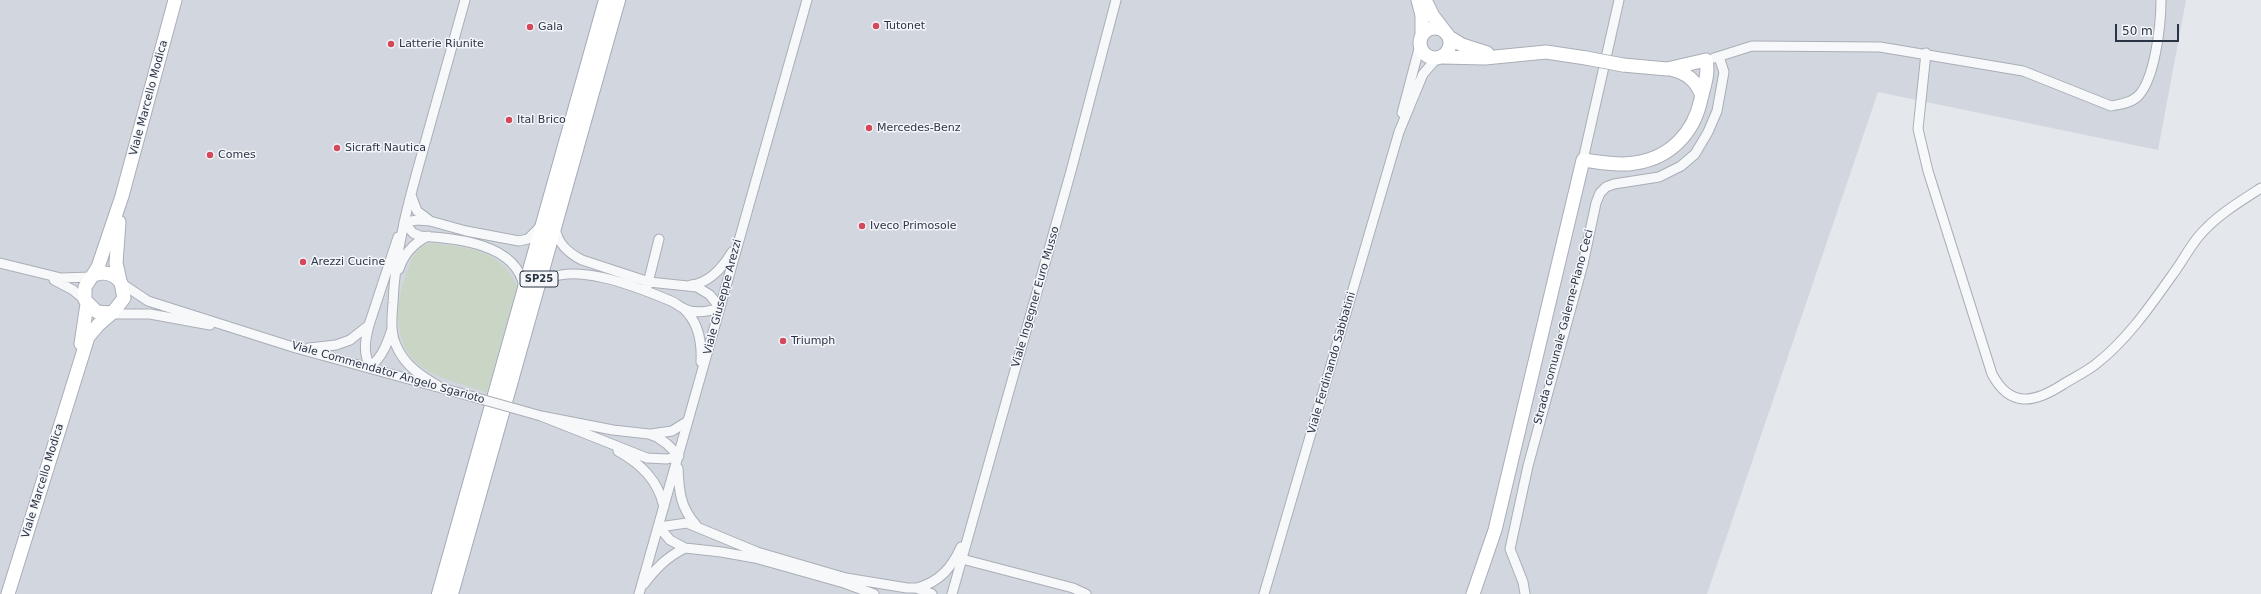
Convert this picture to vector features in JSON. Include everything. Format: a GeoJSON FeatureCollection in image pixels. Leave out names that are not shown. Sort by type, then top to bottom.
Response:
{"type":"FeatureCollection","features":[{"type":"Feature","properties":{"kind":"main road","name":"SP25"},"geometry":{"type":"LineString","coordinates":[[550,222],[606,0]]}},
{"type":"Feature","properties":{"kind":"main road","name":"SP25"},"geometry":{"type":"LineString","coordinates":[[439,594],[455,557],[550,222],[618,0]]}},
{"type":"Feature","properties":{"kind":"main road","name":"SP25"},"geometry":{"type":"LineString","coordinates":[[451,594],[455,557]]}},
{"type":"Feature","properties":{"kind":"main road"},"geometry":{"type":"LineString","coordinates":[[435,594],[455,557]]}},
{"type":"Feature","properties":{"kind":"main road"},"geometry":{"type":"LineString","coordinates":[[455,557],[456,594]]}},
{"type":"Feature","properties":{"kind":"street","name":"Viale Marcello Modica"},"geometry":{"type":"LineString","coordinates":[[122,196],[175,0]]}},
{"type":"Feature","properties":{"kind":"street"},"geometry":{"type":"LineString","coordinates":[[438,386],[420,376],[406,363],[395,345],[392,328],[394,287],[404,222],[465,0]]}},
{"type":"Feature","properties":{"kind":"street","name":"Viale Giuseppe Arezzi"},"geometry":{"type":"LineString","coordinates":[[640,592],[807,0]]}},
{"type":"Feature","properties":{"kind":"street","name":"Viale Ingegner Euro Musso"},"geometry":{"type":"LineString","coordinates":[[952,594],[1071,171],[1116,0]]}},
{"type":"Feature","properties":{"kind":"street"},"geometry":{"type":"LineString","coordinates":[[1399,132],[1423,74],[1450,48],[1448,35],[1433,16],[1424,0]]}},
{"type":"Feature","properties":{"kind":"street"},"geometry":{"type":"LineString","coordinates":[[1399,132],[1402,109],[1421,40],[1424,0]]}},
{"type":"Feature","properties":{"kind":"street"},"geometry":{"type":"LineString","coordinates":[[1473,594],[1495,530],[1583,160],[1619,0]]}},
{"type":"Feature","properties":{"kind":"street"},"geometry":{"type":"LineString","coordinates":[[1668,69],[1719,57],[1752,46],[1880,46],[2023,70],[2111,106],[2126,103],[2137,97],[2144,87],[2153,62],[2158,35],[2161,0]]}},
{"type":"Feature","properties":{"kind":"street"},"geometry":{"type":"LineString","coordinates":[[1421,40],[1433,28],[1448,35],[1462,45],[1498,57]]}},
{"type":"Feature","properties":{"kind":"street"},"geometry":{"type":"LineString","coordinates":[[1421,40],[1426,55],[1439,58],[1498,57],[1546,52],[1624,65],[1668,69],[1686,74],[1696,82]]}},
{"type":"Feature","properties":{"kind":"street"},"geometry":{"type":"LineString","coordinates":[[1926,53],[1918,129],[1928,171],[1992,374],[1999,386],[2010,395],[2031,400],[2045,396],[2096,364],[2124,337],[2174,273],[2199,236],[2215,219],[2261,188]]}},
{"type":"Feature","properties":{"kind":"street","name":"Strada comunale Galerne-Piano Ceci"},"geometry":{"type":"LineString","coordinates":[[1525,594],[1523,582],[1510,550],[1528,466],[1583,264],[1596,203],[1600,193],[1606,187],[1614,184],[1659,177],[1681,166],[1695,154],[1708,132],[1716,111],[1724,72],[1719,57]]}},
{"type":"Feature","properties":{"kind":"street"},"geometry":{"type":"LineString","coordinates":[[1583,160],[1634,163],[1664,154],[1680,141],[1692,126],[1698,113],[1708,69],[1703,61]]}},
{"type":"Feature","properties":{"kind":"street"},"geometry":{"type":"LineString","coordinates":[[1702,96],[1696,82],[1695,69],[1703,61]]}},
{"type":"Feature","properties":{"kind":"street","name":"Viale Ferdinando Sabbatini"},"geometry":{"type":"LineString","coordinates":[[1264,594],[1399,132]]}},
{"type":"Feature","properties":{"kind":"street"},"geometry":{"type":"LineString","coordinates":[[411,194],[417,211],[430,221]]}},
{"type":"Feature","properties":{"kind":"street"},"geometry":{"type":"LineString","coordinates":[[77,367],[86,302],[85,287],[102,259],[122,196]]}},
{"type":"Feature","properties":{"kind":"street"},"geometry":{"type":"LineString","coordinates":[[77,367],[88,337],[98,325],[112,315],[124,298],[116,263],[116,246],[122,196]]}},
{"type":"Feature","properties":{"kind":"street"},"geometry":{"type":"LineString","coordinates":[[404,222],[418,220],[430,221],[466,231],[519,241],[528,239],[550,222],[559,241],[572,255],[647,287],[680,306],[695,311],[720,308]]}},
{"type":"Feature","properties":{"kind":"street"},"geometry":{"type":"LineString","coordinates":[[404,222],[413,233],[468,242],[495,252],[510,262],[519,271],[530,292],[550,278],[571,273],[647,287],[686,286],[697,284],[716,273],[726,263],[738,242]]}},
{"type":"Feature","properties":{"kind":"street"},"geometry":{"type":"LineString","coordinates":[[392,328],[385,349],[378,360],[370,367],[365,356],[365,342],[391,252],[404,222]]}},
{"type":"Feature","properties":{"kind":"street"},"geometry":{"type":"LineString","coordinates":[[394,287],[401,264],[407,253],[414,244],[428,236]]}},
{"type":"Feature","properties":{"kind":"street"},"geometry":{"type":"LineString","coordinates":[[647,287],[658,239]]}},
{"type":"Feature","properties":{"kind":"street"},"geometry":{"type":"LineString","coordinates":[[0,263],[43,275],[70,279],[105,273],[116,277],[148,301],[235,329]]}},
{"type":"Feature","properties":{"kind":"street"},"geometry":{"type":"LineString","coordinates":[[43,275],[65,285],[97,312],[112,315],[150,314],[235,329]]}},
{"type":"Feature","properties":{"kind":"street"},"geometry":{"type":"LineString","coordinates":[[686,286],[704,290],[720,308]]}},
{"type":"Feature","properties":{"kind":"street"},"geometry":{"type":"LineString","coordinates":[[680,306],[693,321],[702,342],[700,378]]}},
{"type":"Feature","properties":{"kind":"street"},"geometry":{"type":"LineString","coordinates":[[296,348],[336,345],[350,340],[369,326]]}},
{"type":"Feature","properties":{"kind":"street","name":"Viale Commendator Angelo Sgarioto"},"geometry":{"type":"LineString","coordinates":[[235,329],[296,348],[370,367],[541,416]]}},
{"type":"Feature","properties":{"kind":"street","name":"Viale Marcello Modica"},"geometry":{"type":"LineString","coordinates":[[8,594],[77,367]]}},
{"type":"Feature","properties":{"kind":"street"},"geometry":{"type":"LineString","coordinates":[[541,416],[612,430],[649,434],[672,431],[688,422]]}},
{"type":"Feature","properties":{"kind":"street"},"geometry":{"type":"LineString","coordinates":[[541,416],[647,458],[678,459]]}},
{"type":"Feature","properties":{"kind":"street"},"geometry":{"type":"LineString","coordinates":[[579,432],[625,455],[648,474],[657,484],[664,509]]}},
{"type":"Feature","properties":{"kind":"street"},"geometry":{"type":"LineString","coordinates":[[649,434],[662,440],[678,459],[681,500],[688,516],[697,526]]}},
{"type":"Feature","properties":{"kind":"street"},"geometry":{"type":"LineString","coordinates":[[874,594],[844,583],[755,558],[685,548],[670,540],[659,527],[678,523],[697,526],[728,542],[846,578],[907,588],[916,588],[935,581],[953,564],[974,518]]}},
{"type":"Feature","properties":{"kind":"street"},"geometry":{"type":"LineString","coordinates":[[640,592],[660,563],[671,554],[685,548]]}},
{"type":"Feature","properties":{"kind":"street"},"geometry":{"type":"LineString","coordinates":[[962,559],[1073,588],[1086,594]]}},
{"type":"Feature","properties":{"kind":"street"},"geometry":{"type":"LineString","coordinates":[[916,588],[932,594]]}},
{"type":"Feature","properties":{"kind":"shaded area"},"geometry":{"type":"Polygon","coordinates":[[[0,0],[2186,0],[2158,150],[1878,92],[1707,594],[0,594],[0,0]]]}},
{"type":"Feature","properties":{"kind":"green space"},"geometry":{"type":"Polygon","coordinates":[[[431,243],[458,246],[482,252],[492,257],[510,273],[517,286],[487,392],[446,379],[425,369],[411,357],[405,347],[401,336],[398,313],[401,290],[414,256],[419,249],[426,244],[431,243]]]}},
{"type":"Feature","properties":{"kind":"place","name":"Tutonet"},"geometry":{"type":"Point","coordinates":[876,26]}},
{"type":"Feature","properties":{"kind":"place","name":"Gala"},"geometry":{"type":"Point","coordinates":[530,27]}},
{"type":"Feature","properties":{"kind":"place","name":"Latterie Riunite"},"geometry":{"type":"Point","coordinates":[391,44]}},
{"type":"Feature","properties":{"kind":"place","name":"Ital Brico"},"geometry":{"type":"Point","coordinates":[509,120]}},
{"type":"Feature","properties":{"kind":"place","name":"Mercedes-Benz"},"geometry":{"type":"Point","coordinates":[869,128]}},
{"type":"Feature","properties":{"kind":"place","name":"Sicraft Nautica"},"geometry":{"type":"Point","coordinates":[337,148]}},
{"type":"Feature","properties":{"kind":"place","name":"Comes"},"geometry":{"type":"Point","coordinates":[210,155]}},
{"type":"Feature","properties":{"kind":"place","name":"Iveco Primosole"},"geometry":{"type":"Point","coordinates":[862,226]}},
{"type":"Feature","properties":{"kind":"place","name":"Arezzi Cucine"},"geometry":{"type":"Point","coordinates":[303,262]}},
{"type":"Feature","properties":{"kind":"place","name":"Triumph"},"geometry":{"type":"Point","coordinates":[783,341]}}]}
